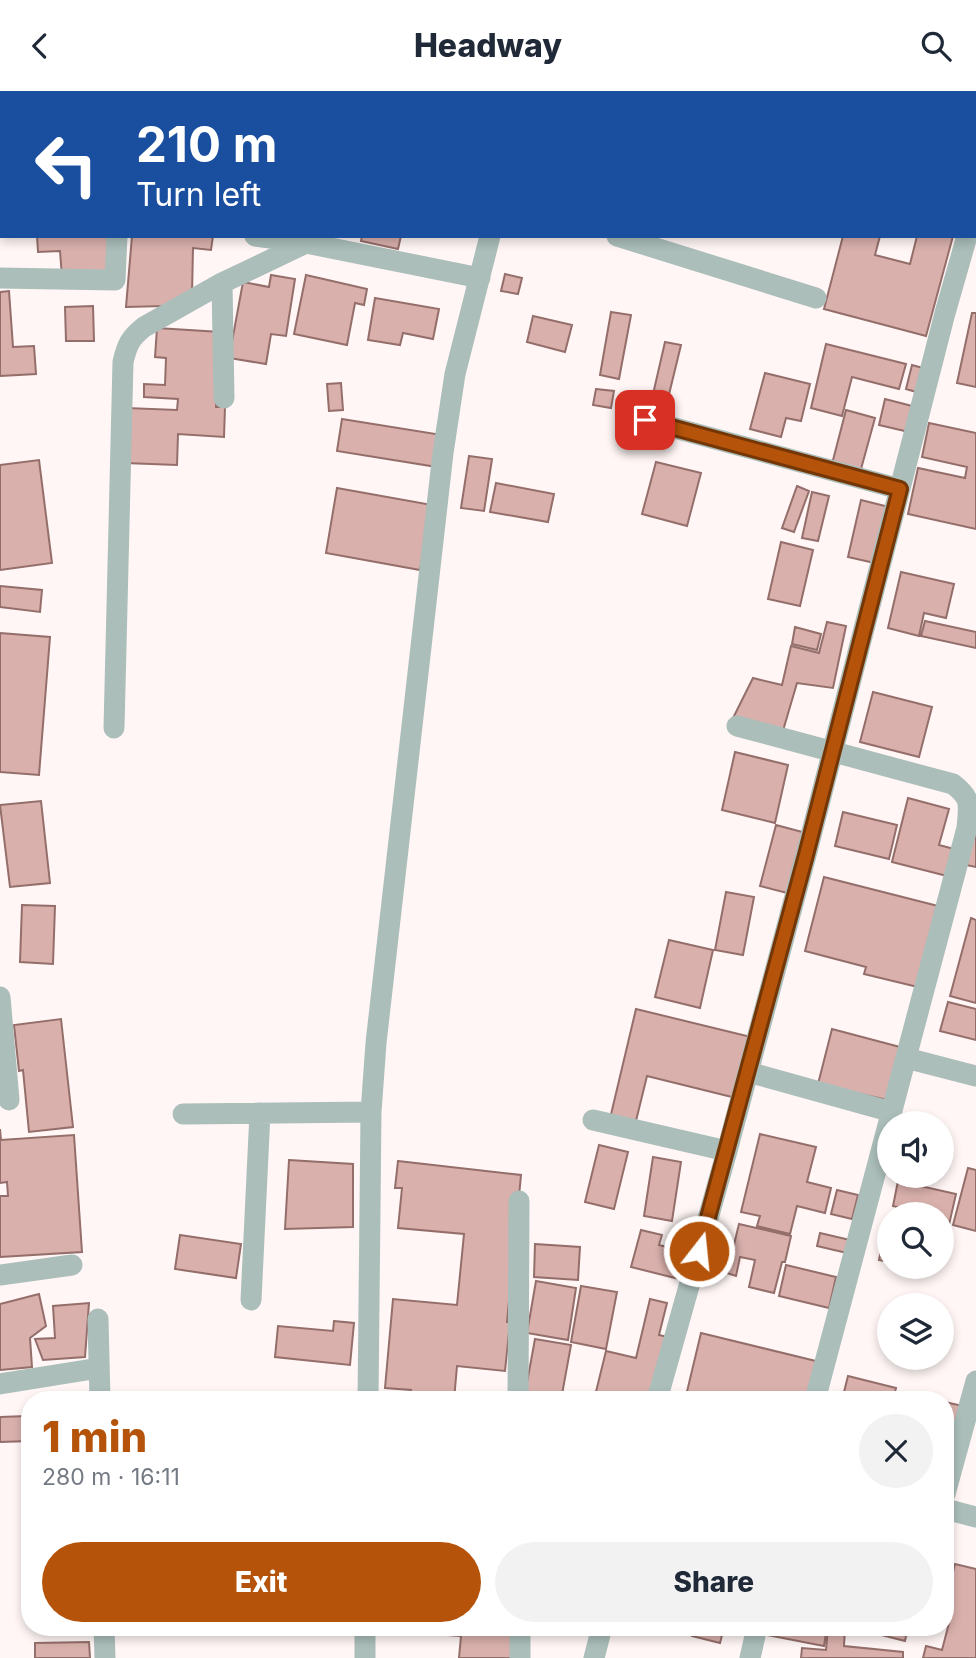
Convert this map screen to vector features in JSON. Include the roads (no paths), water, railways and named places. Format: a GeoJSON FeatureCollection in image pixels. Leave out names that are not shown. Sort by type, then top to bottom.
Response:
{"type":"FeatureCollection","features":[{"type":"Feature","properties":{"kind":"street"},"geometry":{"type":"LineString","coordinates":[[0,278],[115,280],[117,238]]}},
{"type":"Feature","properties":{"kind":"street"},"geometry":{"type":"LineString","coordinates":[[283,238],[311,240],[480,278]]}},
{"type":"Feature","properties":{"kind":"street"},"geometry":{"type":"LineString","coordinates":[[368,1391],[371,1112],[376,1043],[443,453],[455,374],[490,238]]}},
{"type":"Feature","properties":{"kind":"street"},"geometry":{"type":"LineString","coordinates":[[623,238],[816,298]]}},
{"type":"Feature","properties":{"kind":"street"},"geometry":{"type":"LineString","coordinates":[[660,1391],[727,1151],[966,238]]}},
{"type":"Feature","properties":{"kind":"street"},"geometry":{"type":"LineString","coordinates":[[114,728],[125,355],[133,336],[144,327],[222,283],[311,240]]}},
{"type":"Feature","properties":{"kind":"street"},"geometry":{"type":"LineString","coordinates":[[222,283],[224,398]]}},
{"type":"Feature","properties":{"kind":"street"},"geometry":{"type":"LineString","coordinates":[[645,420],[900,489]]}},
{"type":"Feature","properties":{"kind":"street"},"geometry":{"type":"LineString","coordinates":[[737,726],[953,784],[966,794],[969,808],[967,828],[892,1111]]}},
{"type":"Feature","properties":{"kind":"street"},"geometry":{"type":"LineString","coordinates":[[0,997],[9,1100]]}},
{"type":"Feature","properties":{"kind":"street"},"geometry":{"type":"LineString","coordinates":[[906,1058],[976,1076]]}},
{"type":"Feature","properties":{"kind":"street"},"geometry":{"type":"LineString","coordinates":[[748,1072],[888,1111]]}},
{"type":"Feature","properties":{"kind":"street"},"geometry":{"type":"LineString","coordinates":[[183,1114],[371,1112]]}},
{"type":"Feature","properties":{"kind":"street"},"geometry":{"type":"LineString","coordinates":[[251,1300],[260,1113]]}},
{"type":"Feature","properties":{"kind":"street"},"geometry":{"type":"LineString","coordinates":[[593,1120],[727,1151]]}},
{"type":"Feature","properties":{"kind":"street"},"geometry":{"type":"LineString","coordinates":[[817,1391],[877,1168]]}},
{"type":"Feature","properties":{"kind":"street"},"geometry":{"type":"LineString","coordinates":[[518,1391],[519,1201]]}},
{"type":"Feature","properties":{"kind":"street"},"geometry":{"type":"LineString","coordinates":[[0,1275],[72,1265]]}},
{"type":"Feature","properties":{"kind":"street"},"geometry":{"type":"LineString","coordinates":[[98,1319],[100,1391]]}},
{"type":"Feature","properties":{"kind":"street"},"geometry":{"type":"LineString","coordinates":[[0,1384],[99,1368]]}},
{"type":"Feature","properties":{"kind":"street"},"geometry":{"type":"LineString","coordinates":[[954,1452],[976,1381]]}},
{"type":"Feature","properties":{"kind":"street"},"geometry":{"type":"LineString","coordinates":[[954,1511],[976,1517]]}},
{"type":"Feature","properties":{"kind":"street"},"geometry":{"type":"LineString","coordinates":[[104,1636],[105,1658]]}},
{"type":"Feature","properties":{"kind":"street"},"geometry":{"type":"LineString","coordinates":[[365,1636],[365,1658]]}},
{"type":"Feature","properties":{"kind":"street"},"geometry":{"type":"LineString","coordinates":[[520,1636],[520,1658]]}},
{"type":"Feature","properties":{"kind":"street"},"geometry":{"type":"LineString","coordinates":[[594,1658],[600,1636]]}},
{"type":"Feature","properties":{"kind":"street"},"geometry":{"type":"LineString","coordinates":[[750,1658],[755,1636]]}}]}
